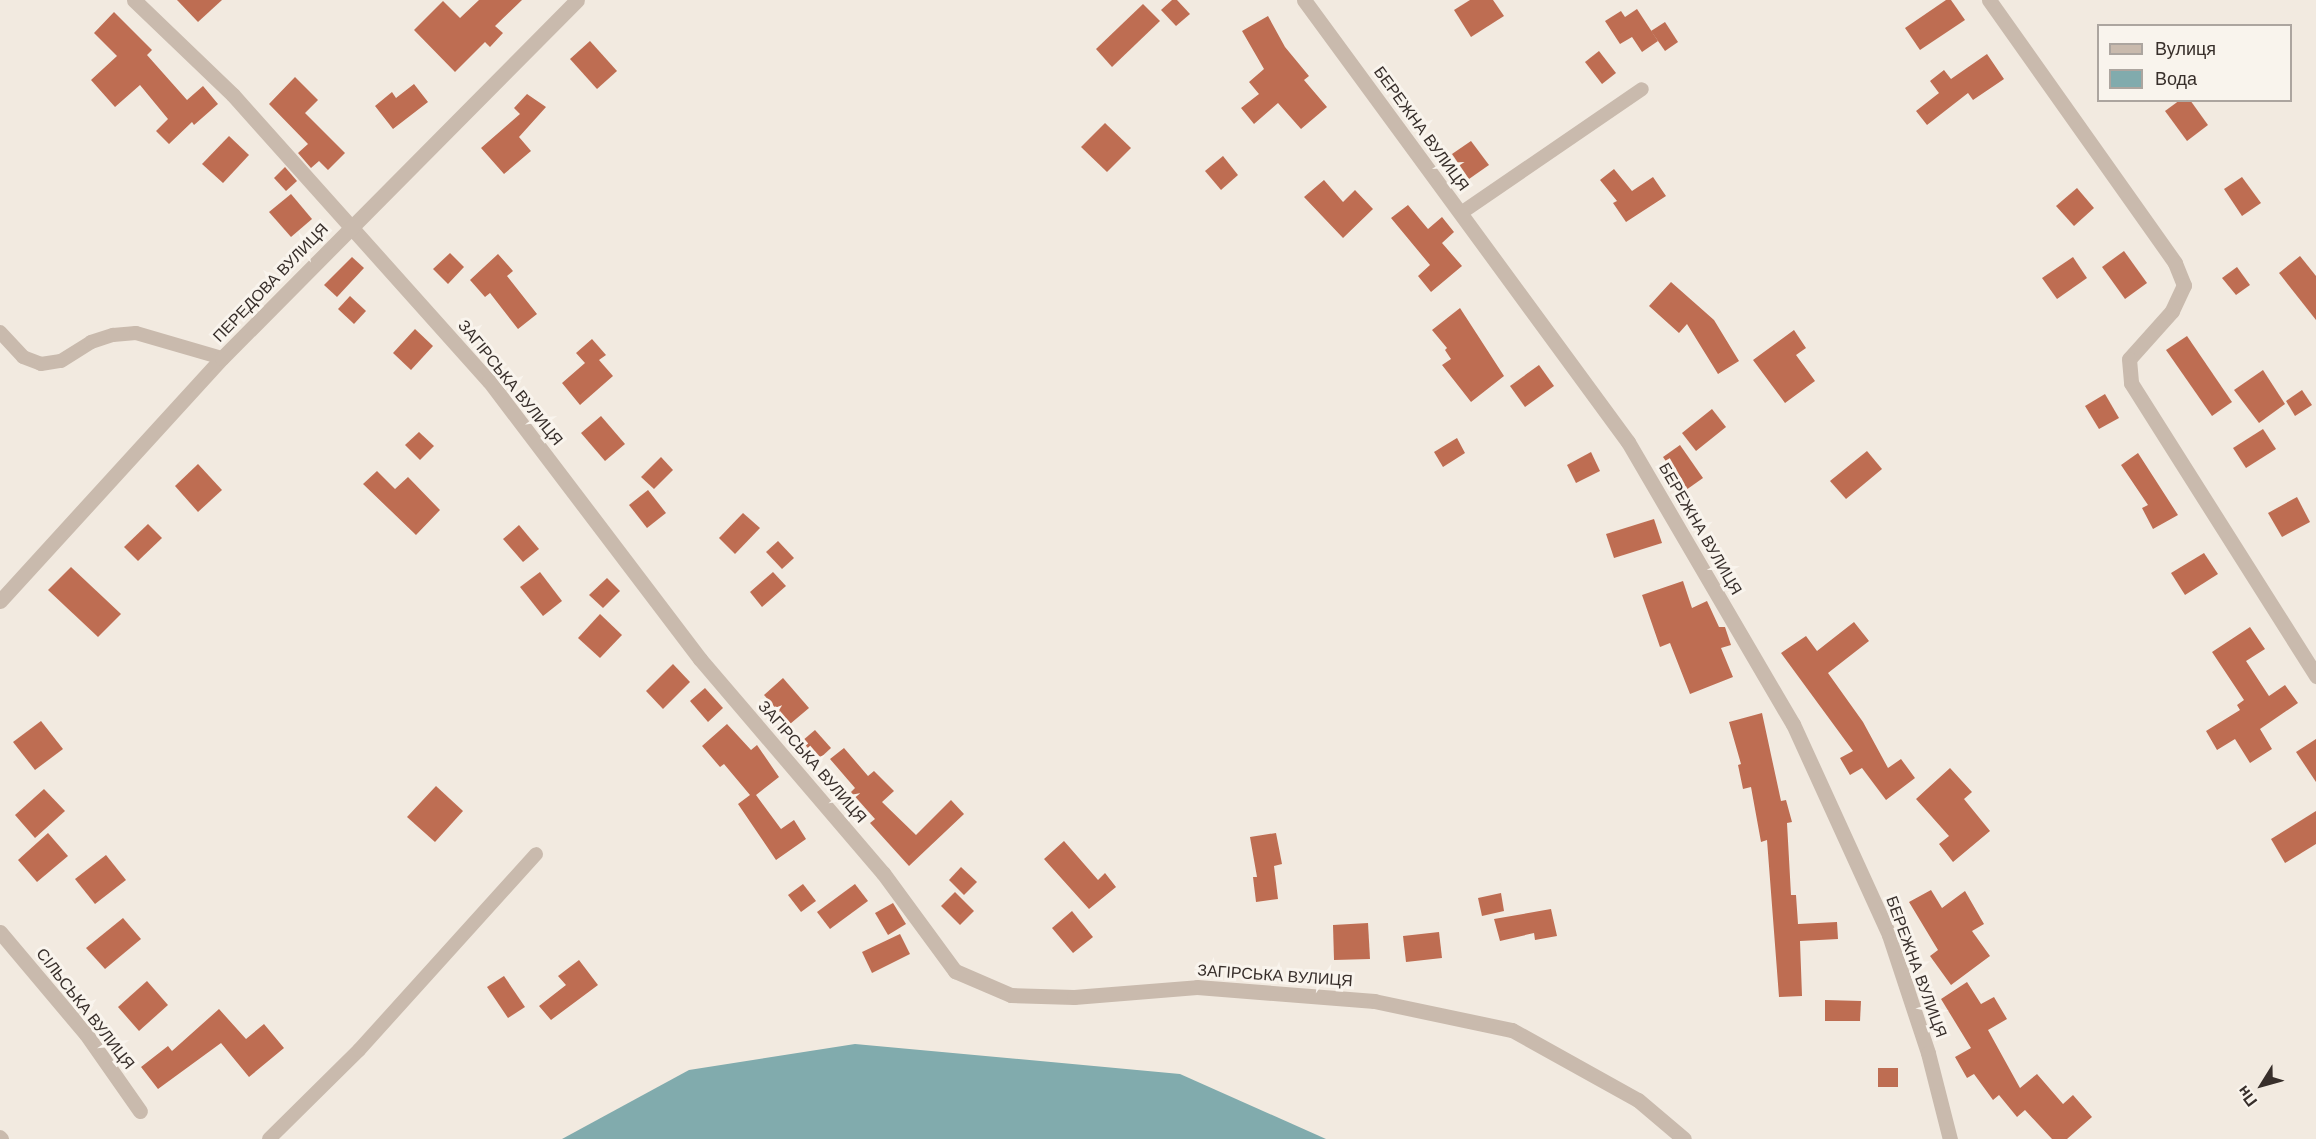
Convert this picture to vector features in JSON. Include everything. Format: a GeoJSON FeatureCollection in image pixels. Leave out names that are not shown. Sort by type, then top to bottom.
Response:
{"type":"FeatureCollection","features":[{"type":"Feature","properties":{"kind":"street","name":"ЗАГІРСЬКА ВУЛИЦЯ"},"geometry":{"type":"LineString","coordinates":[[134,0],[233,95],[489,381],[700,659],[883,873],[955,971],[1011,995],[1074,997],[1197,987],[1374,1001],[1512,1030],[1638,1100],[1684,1139]]}},
{"type":"Feature","properties":{"kind":"street","name":"ПЕРЕДОВА ВУЛИЦЯ"},"geometry":{"type":"LineString","coordinates":[[0,601],[222,358],[577,0]]}},
{"type":"Feature","properties":{"kind":"street","name":"БЕРЕЖНА ВУЛИЦЯ"},"geometry":{"type":"LineString","coordinates":[[1304,0],[1628,442],[1793,724],[1889,935],[1928,1053],[1950,1139]]}},
{"type":"Feature","properties":{"kind":"street"},"geometry":{"type":"LineString","coordinates":[[1989,0],[2175,263],[2184,285],[2172,311],[2129,359],[2131,383],[2316,676]]}},
{"type":"Feature","properties":{"kind":"street","name":"СІЛЬСЬКА ВУЛИЦЯ"},"geometry":{"type":"LineString","coordinates":[[0,932],[86,1034],[140,1111]]}},
{"type":"Feature","properties":{"kind":"lane"},"geometry":{"type":"LineString","coordinates":[[1461,213],[1642,89]]}},
{"type":"Feature","properties":{"kind":"lane"},"geometry":{"type":"LineString","coordinates":[[0,332],[23,357],[41,364],[61,361],[102,338],[136,333],[222,358]]}},
{"type":"Feature","properties":{"kind":"lane"},"geometry":{"type":"LineString","coordinates":[[269,1139],[359,1050],[536,854]]}},
{"type":"Feature","properties":{"kind":"water"},"geometry":{"type":"Polygon","coordinates":[[[855,1044],[1180,1074],[1326,1139],[562,1139],[689,1070],[855,1044]]]}},
{"type":"Feature","properties":{"kind":"building"},"geometry":{"type":"Polygon","coordinates":[[[177,0],[222,0],[198,22],[177,0]]]}},
{"type":"Feature","properties":{"kind":"building"},"geometry":{"type":"Polygon","coordinates":[[[479,0],[522,0],[495,26],[503,33],[490,47],[485,42],[455,72],[414,30],[443,1],[460,18],[479,0]]]}},
{"type":"Feature","properties":{"kind":"building"},"geometry":{"type":"Polygon","coordinates":[[[1172,0],[1177,0],[1190,14],[1176,26],[1161,10],[1172,0]]]}},
{"type":"Feature","properties":{"kind":"building"},"geometry":{"type":"Polygon","coordinates":[[[1470,0],[1493,0],[1504,16],[1471,37],[1454,10],[1470,0]]]}},
{"type":"Feature","properties":{"kind":"building"},"geometry":{"type":"Polygon","coordinates":[[[1946,0],[1951,0],[1965,20],[1920,50],[1905,28],[1946,0]]]}},
{"type":"Feature","properties":{"kind":"building"},"geometry":{"type":"Polygon","coordinates":[[[1143,4],[1160,21],[1112,67],[1096,49],[1143,4]]]}},
{"type":"Feature","properties":{"kind":"building"},"geometry":{"type":"Polygon","coordinates":[[[1637,9],[1658,41],[1642,52],[1632,37],[1620,44],[1605,21],[1621,11],[1625,17],[1637,9]]]}},
{"type":"Feature","properties":{"kind":"building"},"geometry":{"type":"Polygon","coordinates":[[[114,12],[152,50],[147,55],[187,100],[203,86],[218,104],[194,125],[192,122],[169,144],[156,131],[168,119],[140,85],[115,107],[91,80],[117,56],[94,33],[114,12]]]}},
{"type":"Feature","properties":{"kind":"building"},"geometry":{"type":"Polygon","coordinates":[[[1268,16],[1285,47],[1309,76],[1304,80],[1327,107],[1301,129],[1278,103],[1254,124],[1241,108],[1259,94],[1249,82],[1264,69],[1242,31],[1268,16]]]}},
{"type":"Feature","properties":{"kind":"building"},"geometry":{"type":"Polygon","coordinates":[[[1665,22],[1678,42],[1665,51],[1651,31],[1665,22]]]}},
{"type":"Feature","properties":{"kind":"building"},"geometry":{"type":"Polygon","coordinates":[[[590,41],[617,71],[597,89],[570,59],[590,41]]]}},
{"type":"Feature","properties":{"kind":"building"},"geometry":{"type":"Polygon","coordinates":[[[1599,51],[1616,73],[1602,84],[1585,62],[1599,51]]]}},
{"type":"Feature","properties":{"kind":"building"},"geometry":{"type":"Polygon","coordinates":[[[1987,54],[2004,79],[1973,100],[1968,93],[1927,125],[1916,111],[1939,93],[1930,81],[1944,70],[1951,79],[1987,54]]]}},
{"type":"Feature","properties":{"kind":"building"},"geometry":{"type":"Polygon","coordinates":[[[295,77],[318,100],[305,113],[345,153],[328,170],[319,161],[311,168],[298,153],[308,144],[269,104],[295,77]]]}},
{"type":"Feature","properties":{"kind":"building"},"geometry":{"type":"Polygon","coordinates":[[[414,84],[428,102],[393,129],[375,106],[392,92],[396,98],[414,84]]]}},
{"type":"Feature","properties":{"kind":"building"},"geometry":{"type":"Polygon","coordinates":[[[527,94],[546,107],[519,137],[531,151],[504,174],[481,148],[520,114],[514,108],[527,94]]]}},
{"type":"Feature","properties":{"kind":"building"},"geometry":{"type":"Polygon","coordinates":[[[2177,102],[2191,102],[2208,125],[2187,141],[2165,111],[2177,102]]]}},
{"type":"Feature","properties":{"kind":"building"},"geometry":{"type":"Polygon","coordinates":[[[1105,123],[1131,148],[1107,172],[1081,147],[1105,123]]]}},
{"type":"Feature","properties":{"kind":"building"},"geometry":{"type":"Polygon","coordinates":[[[229,136],[249,155],[223,183],[202,164],[229,136]]]}},
{"type":"Feature","properties":{"kind":"building"},"geometry":{"type":"Polygon","coordinates":[[[1471,141],[1489,165],[1469,179],[1452,154],[1471,141]]]}},
{"type":"Feature","properties":{"kind":"building"},"geometry":{"type":"Polygon","coordinates":[[[1223,156],[1238,175],[1221,190],[1205,171],[1223,156]]]}},
{"type":"Feature","properties":{"kind":"building"},"geometry":{"type":"Polygon","coordinates":[[[285,167],[297,181],[286,191],[274,178],[285,167]]]}},
{"type":"Feature","properties":{"kind":"building"},"geometry":{"type":"Polygon","coordinates":[[[1614,169],[1632,191],[1653,177],[1666,196],[1626,222],[1613,203],[1617,201],[1600,180],[1614,169]]]}},
{"type":"Feature","properties":{"kind":"building"},"geometry":{"type":"Polygon","coordinates":[[[2242,177],[2261,203],[2242,216],[2224,189],[2242,177]]]}},
{"type":"Feature","properties":{"kind":"building"},"geometry":{"type":"Polygon","coordinates":[[[1324,180],[1343,202],[1355,190],[1373,209],[1343,238],[1304,197],[1324,180]]]}},
{"type":"Feature","properties":{"kind":"building"},"geometry":{"type":"Polygon","coordinates":[[[2077,188],[2094,208],[2074,226],[2056,206],[2077,188]]]}},
{"type":"Feature","properties":{"kind":"building"},"geometry":{"type":"Polygon","coordinates":[[[291,194],[312,219],[291,237],[269,212],[291,194]]]}},
{"type":"Feature","properties":{"kind":"building"},"geometry":{"type":"Polygon","coordinates":[[[1408,205],[1428,229],[1442,217],[1454,232],[1442,243],[1462,266],[1431,292],[1418,276],[1430,265],[1391,218],[1408,205]]]}},
{"type":"Feature","properties":{"kind":"building"},"geometry":{"type":"Polygon","coordinates":[[[2124,251],[2147,283],[2125,299],[2102,267],[2124,251]]]}},
{"type":"Feature","properties":{"kind":"building"},"geometry":{"type":"Polygon","coordinates":[[[450,253],[464,267],[448,284],[433,269],[450,253]]]}},
{"type":"Feature","properties":{"kind":"building"},"geometry":{"type":"Polygon","coordinates":[[[498,254],[513,271],[507,276],[537,314],[518,329],[490,293],[485,297],[470,280],[498,254]]]}},
{"type":"Feature","properties":{"kind":"building"},"geometry":{"type":"Polygon","coordinates":[[[2300,256],[2316,276],[2316,320],[2279,273],[2300,256]]]}},
{"type":"Feature","properties":{"kind":"building"},"geometry":{"type":"Polygon","coordinates":[[[352,257],[364,268],[337,297],[324,285],[352,257]]]}},
{"type":"Feature","properties":{"kind":"building"},"geometry":{"type":"Polygon","coordinates":[[[2073,257],[2087,278],[2057,299],[2042,278],[2073,257]]]}},
{"type":"Feature","properties":{"kind":"building"},"geometry":{"type":"Polygon","coordinates":[[[2237,267],[2250,285],[2236,295],[2222,278],[2237,267]]]}},
{"type":"Feature","properties":{"kind":"building"},"geometry":{"type":"Polygon","coordinates":[[[1671,282],[1714,320],[1739,361],[1718,374],[1687,324],[1679,333],[1649,306],[1671,282]]]}},
{"type":"Feature","properties":{"kind":"building"},"geometry":{"type":"Polygon","coordinates":[[[350,296],[366,311],[354,324],[338,309],[350,296]]]}},
{"type":"Feature","properties":{"kind":"building"},"geometry":{"type":"Polygon","coordinates":[[[1460,308],[1504,376],[1471,402],[1442,365],[1451,359],[1445,350],[1447,348],[1432,330],[1460,308]]]}},
{"type":"Feature","properties":{"kind":"building"},"geometry":{"type":"Polygon","coordinates":[[[415,329],[433,346],[411,370],[393,353],[415,329]]]}},
{"type":"Feature","properties":{"kind":"building"},"geometry":{"type":"Polygon","coordinates":[[[1794,330],[1806,348],[1796,355],[1815,381],[1785,403],[1753,360],[1794,330]]]}},
{"type":"Feature","properties":{"kind":"building"},"geometry":{"type":"Polygon","coordinates":[[[2187,336],[2232,402],[2212,416],[2166,350],[2187,336]]]}},
{"type":"Feature","properties":{"kind":"building"},"geometry":{"type":"Polygon","coordinates":[[[592,339],[606,355],[599,360],[613,376],[580,405],[562,383],[585,363],[576,353],[592,339]]]}},
{"type":"Feature","properties":{"kind":"building"},"geometry":{"type":"Polygon","coordinates":[[[1539,365],[1554,386],[1525,407],[1510,386],[1539,365]]]}},
{"type":"Feature","properties":{"kind":"building"},"geometry":{"type":"Polygon","coordinates":[[[2263,370],[2285,404],[2259,423],[2234,390],[2263,370]]]}},
{"type":"Feature","properties":{"kind":"building"},"geometry":{"type":"Polygon","coordinates":[[[2302,390],[2312,405],[2295,416],[2286,401],[2302,390]]]}},
{"type":"Feature","properties":{"kind":"building"},"geometry":{"type":"Polygon","coordinates":[[[2105,394],[2119,418],[2099,429],[2085,406],[2105,394]]]}},
{"type":"Feature","properties":{"kind":"building"},"geometry":{"type":"Polygon","coordinates":[[[1712,409],[1726,427],[1696,451],[1682,433],[1712,409]]]}},
{"type":"Feature","properties":{"kind":"building"},"geometry":{"type":"Polygon","coordinates":[[[601,416],[625,444],[605,461],[581,433],[601,416]]]}},
{"type":"Feature","properties":{"kind":"building"},"geometry":{"type":"Polygon","coordinates":[[[2263,429],[2276,449],[2246,468],[2233,448],[2263,429]]]}},
{"type":"Feature","properties":{"kind":"building"},"geometry":{"type":"Polygon","coordinates":[[[419,432],[434,446],[420,460],[405,445],[419,432]]]}},
{"type":"Feature","properties":{"kind":"building"},"geometry":{"type":"Polygon","coordinates":[[[1457,438],[1465,453],[1443,467],[1434,452],[1457,438]]]}},
{"type":"Feature","properties":{"kind":"building"},"geometry":{"type":"Polygon","coordinates":[[[1680,445],[1703,478],[1686,490],[1663,457],[1680,445]]]}},
{"type":"Feature","properties":{"kind":"building"},"geometry":{"type":"Polygon","coordinates":[[[1867,451],[1882,469],[1846,499],[1830,481],[1867,451]]]}},
{"type":"Feature","properties":{"kind":"building"},"geometry":{"type":"Polygon","coordinates":[[[1591,452],[1600,471],[1576,483],[1567,465],[1591,452]]]}},
{"type":"Feature","properties":{"kind":"building"},"geometry":{"type":"Polygon","coordinates":[[[2138,453],[2178,515],[2153,529],[2142,508],[2148,505],[2121,465],[2138,453]]]}},
{"type":"Feature","properties":{"kind":"building"},"geometry":{"type":"Polygon","coordinates":[[[661,457],[673,470],[654,489],[641,477],[661,457]]]}},
{"type":"Feature","properties":{"kind":"building"},"geometry":{"type":"Polygon","coordinates":[[[198,464],[222,490],[198,512],[175,486],[198,464]]]}},
{"type":"Feature","properties":{"kind":"building"},"geometry":{"type":"Polygon","coordinates":[[[377,471],[395,489],[408,477],[440,510],[416,535],[363,484],[377,471]]]}},
{"type":"Feature","properties":{"kind":"building"},"geometry":{"type":"Polygon","coordinates":[[[648,490],[666,513],[647,528],[629,505],[648,490]]]}},
{"type":"Feature","properties":{"kind":"building"},"geometry":{"type":"Polygon","coordinates":[[[2297,497],[2310,522],[2282,537],[2268,513],[2297,497]]]}},
{"type":"Feature","properties":{"kind":"building"},"geometry":{"type":"Polygon","coordinates":[[[743,513],[760,528],[735,554],[719,538],[743,513]]]}},
{"type":"Feature","properties":{"kind":"building"},"geometry":{"type":"Polygon","coordinates":[[[1654,519],[1662,543],[1614,558],[1606,534],[1654,519]]]}},
{"type":"Feature","properties":{"kind":"building"},"geometry":{"type":"Polygon","coordinates":[[[148,524],[162,538],[138,561],[124,547],[148,524]]]}},
{"type":"Feature","properties":{"kind":"building"},"geometry":{"type":"Polygon","coordinates":[[[519,525],[539,549],[523,562],[503,539],[519,525]]]}},
{"type":"Feature","properties":{"kind":"building"},"geometry":{"type":"Polygon","coordinates":[[[778,541],[794,558],[782,569],[766,552],[778,541]]]}},
{"type":"Feature","properties":{"kind":"building"},"geometry":{"type":"Polygon","coordinates":[[[2204,553],[2218,574],[2185,595],[2171,573],[2204,553]]]}},
{"type":"Feature","properties":{"kind":"building"},"geometry":{"type":"Polygon","coordinates":[[[71,567],[121,614],[98,637],[48,590],[71,567]]]}},
{"type":"Feature","properties":{"kind":"building"},"geometry":{"type":"Polygon","coordinates":[[[540,572],[562,601],[543,616],[520,587],[540,572]]]}},
{"type":"Feature","properties":{"kind":"building"},"geometry":{"type":"Polygon","coordinates":[[[773,572],[786,586],[762,607],[750,592],[773,572]]]}},
{"type":"Feature","properties":{"kind":"building"},"geometry":{"type":"Polygon","coordinates":[[[607,578],[620,591],[603,608],[589,595],[607,578]]]}},
{"type":"Feature","properties":{"kind":"building"},"geometry":{"type":"Polygon","coordinates":[[[1683,581],[1692,608],[1707,601],[1719,627],[1725,627],[1731,645],[1721,648],[1733,677],[1690,694],[1670,643],[1660,647],[1642,595],[1683,581]]]}},
{"type":"Feature","properties":{"kind":"building"},"geometry":{"type":"Polygon","coordinates":[[[600,614],[622,635],[600,658],[578,638],[600,614]]]}},
{"type":"Feature","properties":{"kind":"building"},"geometry":{"type":"Polygon","coordinates":[[[1854,622],[1869,641],[1828,673],[1863,722],[1888,768],[1901,759],[1915,778],[1886,800],[1862,768],[1850,775],[1840,758],[1853,751],[1781,653],[1806,636],[1817,651],[1854,622]]]}},
{"type":"Feature","properties":{"kind":"building"},"geometry":{"type":"Polygon","coordinates":[[[2250,627],[2265,649],[2246,661],[2269,696],[2285,685],[2298,703],[2260,729],[2272,749],[2250,763],[2235,739],[2217,750],[2206,731],[2240,710],[2237,705],[2244,700],[2212,652],[2250,627]]]}},
{"type":"Feature","properties":{"kind":"building"},"geometry":{"type":"Polygon","coordinates":[[[673,664],[690,682],[663,709],[646,691],[673,664]]]}},
{"type":"Feature","properties":{"kind":"building"},"geometry":{"type":"Polygon","coordinates":[[[783,678],[809,708],[790,724],[764,695],[783,678]]]}},
{"type":"Feature","properties":{"kind":"building"},"geometry":{"type":"Polygon","coordinates":[[[705,688],[723,708],[708,722],[690,701],[705,688]]]}},
{"type":"Feature","properties":{"kind":"building"},"geometry":{"type":"Polygon","coordinates":[[[1762,713],[1781,801],[1786,800],[1792,822],[1787,823],[1791,895],[1796,895],[1798,924],[1837,922],[1838,939],[1800,941],[1802,996],[1779,997],[1767,840],[1761,842],[1751,787],[1743,789],[1738,765],[1741,764],[1729,722],[1762,713]]]}},
{"type":"Feature","properties":{"kind":"building"},"geometry":{"type":"Polygon","coordinates":[[[41,721],[63,749],[35,770],[13,742],[41,721]]]}},
{"type":"Feature","properties":{"kind":"building"},"geometry":{"type":"Polygon","coordinates":[[[727,724],[751,750],[757,745],[779,777],[756,795],[781,829],[794,820],[806,839],[776,860],[738,804],[750,795],[724,764],[720,767],[702,746],[727,724]]]}},
{"type":"Feature","properties":{"kind":"building"},"geometry":{"type":"Polygon","coordinates":[[[815,730],[831,748],[818,760],[802,741],[815,730]]]}},
{"type":"Feature","properties":{"kind":"building"},"geometry":{"type":"Polygon","coordinates":[[[2316,739],[2316,782],[2296,752],[2316,739]]]}},
{"type":"Feature","properties":{"kind":"building"},"geometry":{"type":"Polygon","coordinates":[[[844,748],[868,776],[874,771],[894,791],[882,802],[916,835],[951,800],[964,814],[909,866],[870,823],[875,819],[851,792],[855,788],[830,759],[844,748]]]}},
{"type":"Feature","properties":{"kind":"building"},"geometry":{"type":"Polygon","coordinates":[[[1950,768],[1972,792],[1964,799],[1990,831],[1953,862],[1939,844],[1949,836],[1916,799],[1950,768]]]}},
{"type":"Feature","properties":{"kind":"building"},"geometry":{"type":"Polygon","coordinates":[[[436,786],[463,811],[435,842],[407,817],[436,786]]]}},
{"type":"Feature","properties":{"kind":"building"},"geometry":{"type":"Polygon","coordinates":[[[44,789],[65,811],[35,838],[15,815],[44,789]]]}},
{"type":"Feature","properties":{"kind":"building"},"geometry":{"type":"Polygon","coordinates":[[[2316,811],[2316,844],[2285,863],[2271,839],[2316,811]]]}},
{"type":"Feature","properties":{"kind":"building"},"geometry":{"type":"Polygon","coordinates":[[[48,833],[68,856],[37,882],[18,860],[48,833]]]}},
{"type":"Feature","properties":{"kind":"building"},"geometry":{"type":"Polygon","coordinates":[[[1276,833],[1282,864],[1274,866],[1278,899],[1256,902],[1253,877],[1257,877],[1250,837],[1276,833]]]}},
{"type":"Feature","properties":{"kind":"building"},"geometry":{"type":"Polygon","coordinates":[[[1064,841],[1098,880],[1105,873],[1116,887],[1089,909],[1044,859],[1064,841]]]}},
{"type":"Feature","properties":{"kind":"building"},"geometry":{"type":"Polygon","coordinates":[[[106,855],[126,880],[95,904],[75,879],[106,855]]]}},
{"type":"Feature","properties":{"kind":"building"},"geometry":{"type":"Polygon","coordinates":[[[961,867],[977,882],[964,895],[949,880],[961,867]]]}},
{"type":"Feature","properties":{"kind":"building"},"geometry":{"type":"Polygon","coordinates":[[[803,884],[816,901],[801,912],[788,895],[803,884]]]}},
{"type":"Feature","properties":{"kind":"building"},"geometry":{"type":"Polygon","coordinates":[[[855,884],[868,901],[830,929],[817,912],[855,884]]]}},
{"type":"Feature","properties":{"kind":"building"},"geometry":{"type":"Polygon","coordinates":[[[1931,890],[1942,908],[1965,891],[1984,924],[1972,931],[1990,956],[1951,985],[1930,956],[1938,950],[1909,902],[1931,890]]]}},
{"type":"Feature","properties":{"kind":"building"},"geometry":{"type":"Polygon","coordinates":[[[955,892],[974,911],[960,925],[941,906],[955,892]]]}},
{"type":"Feature","properties":{"kind":"building"},"geometry":{"type":"Polygon","coordinates":[[[1501,893],[1504,911],[1482,916],[1478,898],[1501,893]]]}},
{"type":"Feature","properties":{"kind":"building"},"geometry":{"type":"Polygon","coordinates":[[[893,903],[906,924],[888,935],[875,913],[893,903]]]}},
{"type":"Feature","properties":{"kind":"building"},"geometry":{"type":"Polygon","coordinates":[[[1551,909],[1557,936],[1535,940],[1534,933],[1500,941],[1494,919],[1551,909]]]}},
{"type":"Feature","properties":{"kind":"building"},"geometry":{"type":"Polygon","coordinates":[[[1072,911],[1093,937],[1073,953],[1052,928],[1072,911]]]}},
{"type":"Feature","properties":{"kind":"building"},"geometry":{"type":"Polygon","coordinates":[[[123,918],[141,939],[105,969],[86,948],[123,918]]]}},
{"type":"Feature","properties":{"kind":"building"},"geometry":{"type":"Polygon","coordinates":[[[1368,923],[1370,959],[1334,960],[1333,925],[1368,923]]]}},
{"type":"Feature","properties":{"kind":"building"},"geometry":{"type":"Polygon","coordinates":[[[1439,932],[1442,958],[1406,962],[1403,936],[1439,932]]]}},
{"type":"Feature","properties":{"kind":"building"},"geometry":{"type":"Polygon","coordinates":[[[900,934],[910,954],[872,973],[862,952],[900,934]]]}},
{"type":"Feature","properties":{"kind":"building"},"geometry":{"type":"Polygon","coordinates":[[[579,960],[598,985],[551,1020],[539,1006],[566,985],[558,976],[579,960]]]}},
{"type":"Feature","properties":{"kind":"building"},"geometry":{"type":"Polygon","coordinates":[[[504,976],[525,1007],[508,1018],[487,987],[504,976]]]}},
{"type":"Feature","properties":{"kind":"building"},"geometry":{"type":"Polygon","coordinates":[[[147,981],[168,1005],[139,1031],[118,1007],[147,981]]]}},
{"type":"Feature","properties":{"kind":"building"},"geometry":{"type":"Polygon","coordinates":[[[1967,982],[1981,1004],[1994,997],[2007,1019],[1988,1030],[2020,1088],[2037,1074],[2063,1104],[2073,1095],[2092,1117],[2067,1139],[2052,1139],[2025,1110],[2017,1117],[1999,1095],[1993,1100],[1974,1074],[1967,1078],[1955,1057],[1971,1048],[1941,999],[1967,982]]]}},
{"type":"Feature","properties":{"kind":"building"},"geometry":{"type":"Polygon","coordinates":[[[1825,1000],[1861,1001],[1860,1021],[1825,1021],[1825,1000]]]}},
{"type":"Feature","properties":{"kind":"building"},"geometry":{"type":"Polygon","coordinates":[[[219,1009],[246,1039],[264,1024],[284,1048],[249,1077],[221,1043],[158,1089],[141,1067],[168,1046],[172,1051],[219,1009]]]}},
{"type":"Feature","properties":{"kind":"building"},"geometry":{"type":"Polygon","coordinates":[[[1878,1068],[1898,1068],[1898,1087],[1878,1087],[1878,1068]]]}}]}
